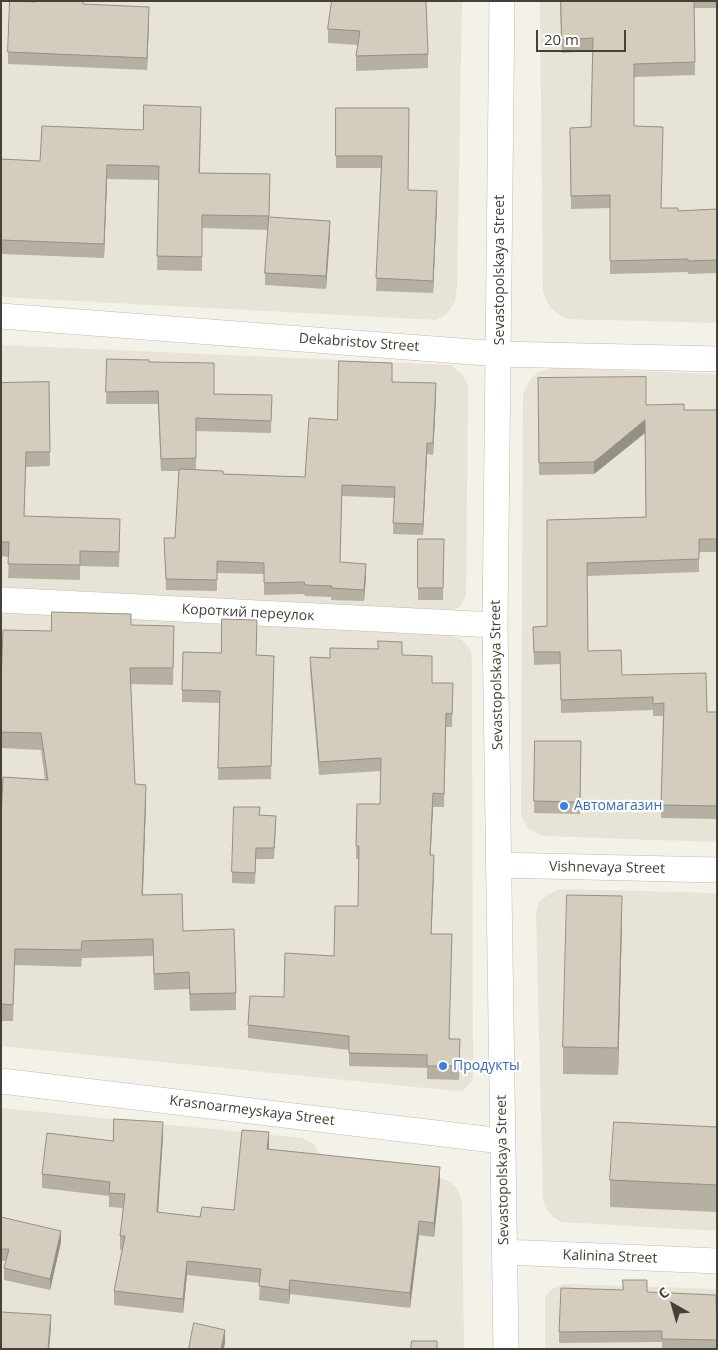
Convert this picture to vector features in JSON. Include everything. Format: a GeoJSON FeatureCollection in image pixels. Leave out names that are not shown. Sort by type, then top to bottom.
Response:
{"type":"FeatureCollection","features":[{"type":"Feature","properties":{"kind":"street","name":"Sevastopolskaya Street"},"geometry":{"type":"LineString","coordinates":[[502,1],[495,625],[506,1349]]}},
{"type":"Feature","properties":{"kind":"street","name":"Dekabristov Street"},"geometry":{"type":"LineString","coordinates":[[1,316],[499,354],[717,359]]}},
{"type":"Feature","properties":{"kind":"street","name":"Короткий переулок"},"geometry":{"type":"LineString","coordinates":[[1,600],[495,625]]}},
{"type":"Feature","properties":{"kind":"street","name":"Vishnevaya Street"},"geometry":{"type":"LineString","coordinates":[[498,865],[717,870]]}},
{"type":"Feature","properties":{"kind":"street","name":"Krasnoarmeyskaya Street"},"geometry":{"type":"LineString","coordinates":[[1,1081],[502,1141]]}},
{"type":"Feature","properties":{"kind":"street","name":"Kalinina Street"},"geometry":{"type":"LineString","coordinates":[[504,1252],[717,1261]]}},
{"type":"Feature","properties":{"kind":"shaded area"},"geometry":{"type":"Polygon","coordinates":[[[1,1],[462,1],[457,286],[455,302],[447,314],[436,320],[1,297],[1,1]]]}},
{"type":"Feature","properties":{"kind":"shaded area"},"geometry":{"type":"Polygon","coordinates":[[[540,1],[717,1],[717,323],[568,319],[558,314],[549,306],[543,292],[540,1]]]}},
{"type":"Feature","properties":{"kind":"shaded area"},"geometry":{"type":"Polygon","coordinates":[[[1,345],[451,365],[463,375],[468,386],[466,596],[460,607],[449,611],[1,587],[1,345]]]}},
{"type":"Feature","properties":{"kind":"shaded area"},"geometry":{"type":"Polygon","coordinates":[[[552,368],[717,374],[717,842],[543,836],[529,829],[521,816],[523,394],[530,380],[538,372],[552,368]]]}},
{"type":"Feature","properties":{"kind":"shaded area"},"geometry":{"type":"Polygon","coordinates":[[[1,609],[442,634],[460,638],[471,650],[472,664],[473,1079],[464,1090],[456,1091],[1,1046],[1,609]]]}},
{"type":"Feature","properties":{"kind":"shaded area"},"geometry":{"type":"Polygon","coordinates":[[[560,889],[717,893],[717,1231],[561,1222],[551,1215],[545,1207],[543,1197],[536,913],[539,902],[549,894],[560,889]]]}},
{"type":"Feature","properties":{"kind":"shaded area"},"geometry":{"type":"Polygon","coordinates":[[[1,1108],[302,1138],[314,1144],[320,1154],[323,1165],[432,1175],[451,1182],[458,1190],[462,1203],[464,1349],[1,1349],[1,1108]]]}},
{"type":"Feature","properties":{"kind":"shaded area"},"geometry":{"type":"Polygon","coordinates":[[[564,1284],[717,1289],[717,1349],[545,1349],[545,1297],[553,1288],[564,1284]]]}},
{"type":"Feature","properties":{"kind":"building"},"geometry":{"type":"Polygon","coordinates":[[[10,1],[83,1],[83,4],[149,7],[147,58],[8,52],[10,1]]]}},
{"type":"Feature","properties":{"kind":"building"},"geometry":{"type":"Polygon","coordinates":[[[332,1],[426,1],[428,54],[356,56],[360,31],[328,29],[332,1]]]}},
{"type":"Feature","properties":{"kind":"building"},"geometry":{"type":"Polygon","coordinates":[[[561,1],[694,1],[695,62],[634,64],[634,126],[663,127],[661,208],[678,208],[678,211],[717,209],[717,260],[610,261],[610,195],[571,196],[570,128],[591,127],[593,38],[562,40],[561,1]]]}},
{"type":"Feature","properties":{"kind":"building"},"geometry":{"type":"Polygon","coordinates":[[[144,105],[201,107],[199,173],[270,174],[269,216],[202,215],[202,257],[157,256],[159,166],[107,165],[104,244],[1,240],[1,159],[40,161],[42,126],[143,130],[144,105]]]}},
{"type":"Feature","properties":{"kind":"building"},"geometry":{"type":"Polygon","coordinates":[[[336,108],[409,108],[408,190],[437,191],[433,281],[376,278],[382,156],[336,156],[336,108]]]}},
{"type":"Feature","properties":{"kind":"building"},"geometry":{"type":"Polygon","coordinates":[[[269,217],[330,221],[326,276],[265,273],[269,217]]]}},
{"type":"Feature","properties":{"kind":"building"},"geometry":{"type":"Polygon","coordinates":[[[107,359],[214,363],[214,394],[272,395],[271,421],[196,418],[196,458],[161,459],[158,391],[106,392],[107,359]]]}},
{"type":"Feature","properties":{"kind":"building"},"geometry":{"type":"Polygon","coordinates":[[[339,361],[392,363],[392,382],[436,383],[433,443],[427,443],[423,524],[393,523],[395,487],[342,485],[340,562],[366,564],[364,590],[305,585],[304,582],[264,583],[264,563],[217,561],[217,580],[166,579],[164,538],[175,538],[179,469],[223,471],[223,474],[305,477],[309,418],[337,420],[339,361]]]}},
{"type":"Feature","properties":{"kind":"building"},"geometry":{"type":"Polygon","coordinates":[[[646,377],[646,405],[684,404],[684,410],[717,410],[717,539],[699,539],[699,559],[587,563],[588,651],[621,650],[622,675],[706,673],[707,712],[717,712],[717,806],[661,805],[664,703],[653,704],[653,697],[561,700],[560,652],[534,652],[533,627],[547,626],[547,520],[646,517],[645,420],[594,462],[539,463],[538,378],[646,377]]]}},
{"type":"Feature","properties":{"kind":"building"},"geometry":{"type":"Polygon","coordinates":[[[49,382],[50,452],[26,452],[24,516],[120,519],[119,552],[80,551],[80,565],[8,564],[9,542],[1,542],[1,383],[49,382]]]}},
{"type":"Feature","properties":{"kind":"building"},"geometry":{"type":"Polygon","coordinates":[[[418,539],[444,539],[443,588],[418,588],[418,539]]]}},
{"type":"Feature","properties":{"kind":"building"},"geometry":{"type":"Polygon","coordinates":[[[52,612],[131,614],[131,625],[174,626],[173,668],[130,668],[135,784],[146,785],[142,895],[182,894],[183,931],[234,929],[236,993],[190,994],[189,972],[154,974],[153,939],[82,941],[81,950],[15,949],[13,1005],[1,1004],[1,820],[3,777],[48,780],[41,733],[1,732],[3,630],[51,631],[52,612]]]}},
{"type":"Feature","properties":{"kind":"building"},"geometry":{"type":"Polygon","coordinates":[[[222,619],[257,620],[256,655],[274,656],[271,766],[218,768],[220,691],[182,690],[183,652],[221,653],[222,619]]]}},
{"type":"Feature","properties":{"kind":"building"},"geometry":{"type":"Polygon","coordinates":[[[378,641],[402,642],[402,655],[432,656],[432,683],[453,683],[452,714],[446,713],[444,794],[433,793],[430,855],[434,855],[431,934],[452,934],[449,1039],[460,1039],[459,1066],[427,1066],[427,1055],[349,1053],[349,1036],[248,1025],[250,996],[284,997],[285,953],[334,956],[335,906],[358,906],[359,846],[356,846],[357,804],[380,804],[381,758],[319,762],[310,657],[330,658],[330,648],[378,649],[378,641]]]}},
{"type":"Feature","properties":{"kind":"building"},"geometry":{"type":"Polygon","coordinates":[[[535,741],[581,741],[580,802],[534,801],[535,741]]]}},
{"type":"Feature","properties":{"kind":"building"},"geometry":{"type":"Polygon","coordinates":[[[234,807],[260,807],[259,815],[276,816],[274,848],[256,848],[255,873],[232,872],[234,807]]]}},
{"type":"Feature","properties":{"kind":"building"},"geometry":{"type":"Polygon","coordinates":[[[567,895],[622,896],[618,1048],[563,1047],[567,895]]]}},
{"type":"Feature","properties":{"kind":"building"},"geometry":{"type":"Polygon","coordinates":[[[114,1119],[163,1122],[157,1212],[200,1217],[202,1207],[234,1210],[242,1130],[269,1132],[267,1149],[440,1167],[434,1223],[419,1221],[410,1293],[290,1280],[289,1290],[259,1286],[261,1269],[187,1261],[183,1299],[114,1291],[125,1236],[120,1236],[125,1194],[109,1193],[110,1182],[42,1174],[47,1133],[113,1141],[114,1119]]]}},
{"type":"Feature","properties":{"kind":"building"},"geometry":{"type":"Polygon","coordinates":[[[614,1122],[717,1127],[717,1185],[610,1180],[614,1122]]]}},
{"type":"Feature","properties":{"kind":"building"},"geometry":{"type":"Polygon","coordinates":[[[1,1217],[61,1231],[50,1279],[4,1268],[9,1249],[1,1249],[1,1217]]]}},
{"type":"Feature","properties":{"kind":"building"},"geometry":{"type":"Polygon","coordinates":[[[623,1280],[647,1280],[647,1292],[716,1295],[717,1340],[662,1339],[662,1331],[559,1332],[561,1288],[623,1290],[623,1280]]]}},
{"type":"Feature","properties":{"kind":"building"},"geometry":{"type":"Polygon","coordinates":[[[1,1312],[51,1315],[48,1349],[1,1349],[1,1312]]]}},
{"type":"Feature","properties":{"kind":"building"},"geometry":{"type":"Polygon","coordinates":[[[194,1323],[225,1330],[221,1349],[189,1349],[194,1323]]]}},
{"type":"Feature","properties":{"kind":"building"},"geometry":{"type":"Polygon","coordinates":[[[412,1341],[437,1341],[437,1349],[411,1349],[412,1341]]]}},
{"type":"Feature","properties":{"kind":"place","name":"Автомагазин"},"geometry":{"type":"Point","coordinates":[564,806]}},
{"type":"Feature","properties":{"kind":"place","name":"Продукты"},"geometry":{"type":"Point","coordinates":[443,1066]}}]}
